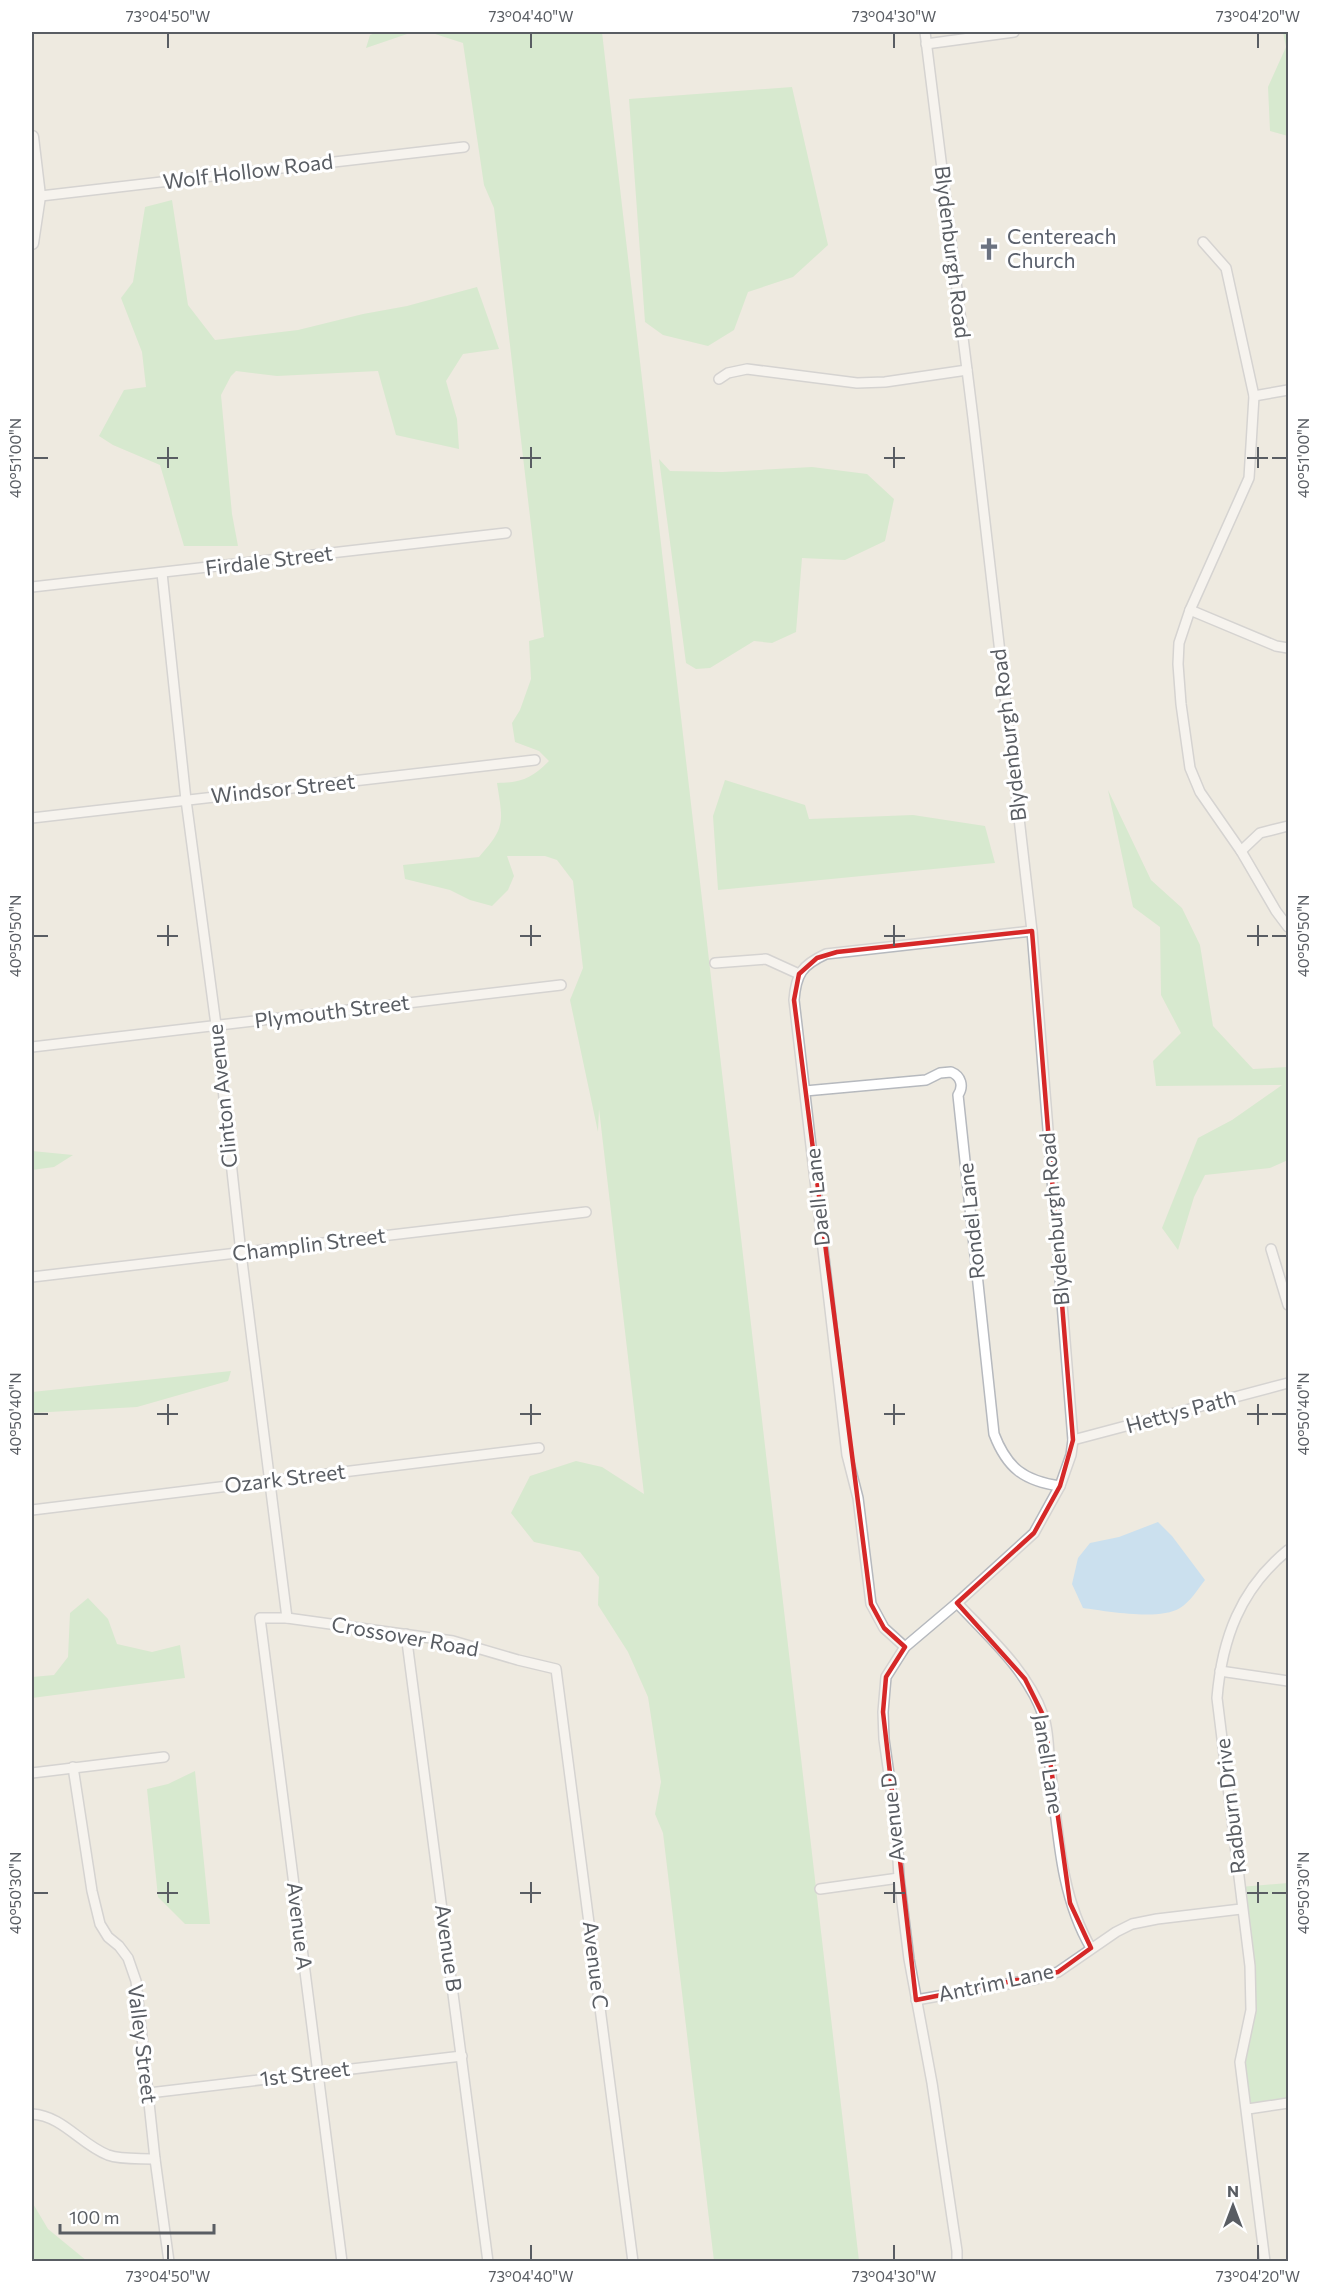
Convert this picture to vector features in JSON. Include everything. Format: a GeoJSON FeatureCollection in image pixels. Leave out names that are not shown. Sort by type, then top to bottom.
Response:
{"type":"FeatureCollection","features":[{"type":"Feature","properties":{"kind":"street","name":"Blydenburgh Road"},"geometry":{"type":"LineString","coordinates":[[925,32],[1032,931],[1073,1440]]}},
{"type":"Feature","properties":{"kind":"street"},"geometry":{"type":"LineString","coordinates":[[926,44],[1014,32]]}},
{"type":"Feature","properties":{"kind":"street"},"geometry":{"type":"LineString","coordinates":[[32,137],[35,197],[32,243]]}},
{"type":"Feature","properties":{"kind":"street","name":"Wolf Hollow Road"},"geometry":{"type":"LineString","coordinates":[[35,197],[464,147]]}},
{"type":"Feature","properties":{"kind":"street"},"geometry":{"type":"LineString","coordinates":[[1203,242],[1226,268],[1254,396],[1249,478],[1190,610],[1179,643],[1178,664],[1190,768],[1200,792],[1242,851],[1276,911],[1288,927]]}},
{"type":"Feature","properties":{"kind":"street"},"geometry":{"type":"LineString","coordinates":[[719,379],[728,373],[747,369],[840,382],[866,383],[967,370]]}},
{"type":"Feature","properties":{"kind":"street"},"geometry":{"type":"LineString","coordinates":[[1254,396],[1288,390]]}},
{"type":"Feature","properties":{"kind":"street","name":"Firdale Street"},"geometry":{"type":"LineString","coordinates":[[32,587],[506,533]]}},
{"type":"Feature","properties":{"kind":"street","name":"Clinton Avenue"},"geometry":{"type":"LineString","coordinates":[[162,573],[186,800],[216,1025],[241,1253],[287,1618]]}},
{"type":"Feature","properties":{"kind":"street"},"geometry":{"type":"LineString","coordinates":[[1190,610],[1276,646],[1288,648]]}},
{"type":"Feature","properties":{"kind":"street","name":"Windsor Street"},"geometry":{"type":"LineString","coordinates":[[32,818],[535,760]]}},
{"type":"Feature","properties":{"kind":"street"},"geometry":{"type":"LineString","coordinates":[[1242,851],[1260,833],[1288,826]]}},
{"type":"Feature","properties":{"kind":"street"},"geometry":{"type":"LineString","coordinates":[[716,963],[766,959],[798,974],[817,958],[837,952],[1032,931]]}},
{"type":"Feature","properties":{"kind":"street","name":"Daell Lane"},"geometry":{"type":"LineString","coordinates":[[798,974],[794,1000],[847,1455],[858,1498],[868,1589],[877,1617],[884,1628],[905,1647]]}},
{"type":"Feature","properties":{"kind":"street","name":"Plymouth Street"},"geometry":{"type":"LineString","coordinates":[[32,1047],[561,986]]}},
{"type":"Feature","properties":{"kind":"street","name":"Rondel Lane"},"geometry":{"type":"LineString","coordinates":[[805,1090],[926,1080],[940,1073],[951,1072],[959,1078],[961,1088],[958,1095],[994,1434],[999,1448],[1014,1469],[1041,1484],[1060,1486]]}},
{"type":"Feature","properties":{"kind":"street","name":"Champlin Street"},"geometry":{"type":"LineString","coordinates":[[32,1277],[586,1212]]}},
{"type":"Feature","properties":{"kind":"street"},"geometry":{"type":"LineString","coordinates":[[1271,1249],[1288,1305]]}},
{"type":"Feature","properties":{"kind":"street","name":"Hettys Path"},"geometry":{"type":"LineString","coordinates":[[1073,1440],[1288,1383]]}},
{"type":"Feature","properties":{"kind":"street","name":"Avenue D"},"geometry":{"type":"LineString","coordinates":[[957,2262],[932,2083],[916,2000],[899,1878],[896,1824],[884,1739],[883,1712],[886,1677],[905,1647],[1034,1533],[1060,1486],[1071,1455],[1073,1440]]}},
{"type":"Feature","properties":{"kind":"street","name":"Ozark Street"},"geometry":{"type":"LineString","coordinates":[[32,1510],[539,1448]]}},
{"type":"Feature","properties":{"kind":"street","name":"Radburn Drive"},"geometry":{"type":"LineString","coordinates":[[1265,2262],[1248,2109],[1240,2062],[1251,2010],[1250,1966],[1241,1909],[1239,1874],[1217,1698],[1228,1633],[1236,1613],[1275,1560],[1288,1550]]}},
{"type":"Feature","properties":{"kind":"street","name":"Janell Lane"},"geometry":{"type":"LineString","coordinates":[[957,1603],[1025,1679],[1044,1717],[1061,1855],[1070,1903],[1081,1931],[1091,1948]]}},
{"type":"Feature","properties":{"kind":"street","name":"Avenue A"},"geometry":{"type":"LineString","coordinates":[[287,1618],[260,1618],[342,2262]]}},
{"type":"Feature","properties":{"kind":"street","name":"Crossover Road"},"geometry":{"type":"LineString","coordinates":[[287,1618],[453,1641],[556,1669]]}},
{"type":"Feature","properties":{"kind":"street","name":"Avenue B"},"geometry":{"type":"LineString","coordinates":[[406,1634],[488,2262]]}},
{"type":"Feature","properties":{"kind":"street","name":"Avenue C"},"geometry":{"type":"LineString","coordinates":[[556,1669],[633,2262]]}},
{"type":"Feature","properties":{"kind":"street"},"geometry":{"type":"LineString","coordinates":[[1220,1671],[1288,1681]]}},
{"type":"Feature","properties":{"kind":"street"},"geometry":{"type":"LineString","coordinates":[[32,1773],[164,1757]]}},
{"type":"Feature","properties":{"kind":"street","name":"Valley Street"},"geometry":{"type":"LineString","coordinates":[[73,1767],[92,1891],[100,1924],[108,1937],[128,1958],[136,1981],[155,2159],[169,2262]]}},
{"type":"Feature","properties":{"kind":"street"},"geometry":{"type":"LineString","coordinates":[[820,1889],[899,1878]]}},
{"type":"Feature","properties":{"kind":"street","name":"Antrim Lane"},"geometry":{"type":"LineString","coordinates":[[916,2000],[1036,1979],[1058,1972],[1091,1948],[1132,1924],[1241,1909]]}},
{"type":"Feature","properties":{"kind":"street","name":"1st Street"},"geometry":{"type":"LineString","coordinates":[[149,2092],[462,2056]]}},
{"type":"Feature","properties":{"kind":"street"},"geometry":{"type":"LineString","coordinates":[[1248,2109],[1288,2103]]}},
{"type":"Feature","properties":{"kind":"street"},"geometry":{"type":"LineString","coordinates":[[32,2114],[53,2119],[89,2145],[110,2156],[155,2159]]}},
{"type":"Feature","properties":{"kind":"highlighted area"},"geometry":{"type":"Polygon","coordinates":[[[1032,931],[1073,1440],[1060,1486],[1034,1533],[957,1603],[1025,1679],[1044,1717],[1070,1903],[1091,1948],[1058,1972],[916,2000],[883,1712],[886,1677],[905,1647],[884,1628],[871,1604],[794,1000],[799,974],[817,958],[837,952],[1032,931]]]}},
{"type":"Feature","properties":{"kind":"green space"},"geometry":{"type":"Polygon","coordinates":[[[378,32],[602,32],[859,2261],[714,2261],[663,1833],[655,1814],[661,1782],[648,1697],[628,1652],[598,1605],[599,1577],[580,1552],[534,1542],[511,1513],[530,1476],[576,1461],[602,1467],[644,1494],[599,1109],[598,1132],[570,1000],[583,968],[573,881],[557,860],[545,856],[507,856],[514,876],[508,890],[492,906],[470,900],[450,890],[405,879],[403,865],[479,857],[494,838],[500,823],[501,807],[497,783],[526,778],[549,761],[539,751],[515,742],[512,723],[520,710],[531,679],[529,641],[544,637],[494,208],[484,185],[463,43],[432,33],[410,33],[366,48],[370,35],[378,32]]]}},
{"type":"Feature","properties":{"kind":"green space"},"geometry":{"type":"Polygon","coordinates":[[[1283,32],[1288,32],[1288,136],[1270,131],[1268,87],[1286,47],[1283,32]]]}},
{"type":"Feature","properties":{"kind":"green space"},"geometry":{"type":"Polygon","coordinates":[[[792,87],[828,245],[793,277],[748,292],[734,330],[708,346],[663,335],[645,322],[629,99],[792,87]]]}},
{"type":"Feature","properties":{"kind":"green space"},"geometry":{"type":"Polygon","coordinates":[[[172,200],[188,305],[215,340],[298,330],[407,306],[477,287],[499,349],[463,354],[446,381],[457,419],[459,449],[396,435],[378,371],[277,376],[236,371],[221,395],[232,514],[238,546],[184,546],[160,465],[113,445],[99,436],[124,390],[146,387],[142,352],[121,298],[133,282],[145,207],[172,200]]]}},
{"type":"Feature","properties":{"kind":"green space"},"geometry":{"type":"Polygon","coordinates":[[[659,459],[670,471],[722,472],[812,467],[867,474],[894,499],[885,541],[845,560],[802,558],[796,632],[772,643],[754,641],[710,668],[696,669],[686,663],[659,459]]]}},
{"type":"Feature","properties":{"kind":"green space"},"geometry":{"type":"Polygon","coordinates":[[[725,780],[805,805],[809,819],[913,815],[985,826],[995,863],[718,890],[713,816],[725,780]]]}},
{"type":"Feature","properties":{"kind":"green space"},"geometry":{"type":"Polygon","coordinates":[[[1108,790],[1151,880],[1182,908],[1200,945],[1213,1026],[1253,1069],[1288,1067],[1288,1160],[1270,1168],[1205,1175],[1194,1197],[1178,1250],[1162,1228],[1198,1138],[1232,1120],[1282,1085],[1156,1086],[1153,1061],[1181,1033],[1161,995],[1160,927],[1133,907],[1108,790]]]}},
{"type":"Feature","properties":{"kind":"green space"},"geometry":{"type":"Polygon","coordinates":[[[32,1151],[73,1155],[54,1167],[32,1170],[32,1151]]]}},
{"type":"Feature","properties":{"kind":"green space"},"geometry":{"type":"Polygon","coordinates":[[[231,1371],[228,1381],[137,1407],[32,1413],[32,1392],[231,1371]]]}},
{"type":"Feature","properties":{"kind":"green space"},"geometry":{"type":"Polygon","coordinates":[[[88,1598],[108,1619],[117,1644],[152,1652],[180,1645],[185,1678],[32,1698],[32,1677],[54,1675],[68,1657],[70,1613],[88,1598]]]}},
{"type":"Feature","properties":{"kind":"green space"},"geometry":{"type":"Polygon","coordinates":[[[195,1771],[210,1924],[185,1924],[158,1897],[147,1789],[168,1784],[195,1771]]]}},
{"type":"Feature","properties":{"kind":"green space"},"geometry":{"type":"Polygon","coordinates":[[[1288,1883],[1288,2098],[1251,2105],[1240,2062],[1251,2010],[1240,1887],[1288,1883]]]}},
{"type":"Feature","properties":{"kind":"green space"},"geometry":{"type":"Polygon","coordinates":[[[32,2202],[48,2229],[87,2261],[32,2261],[32,2202]]]}},
{"type":"Feature","properties":{"kind":"water"},"geometry":{"type":"Polygon","coordinates":[[[1158,1522],[1172,1536],[1205,1580],[1190,1599],[1180,1608],[1159,1614],[1132,1614],[1083,1608],[1072,1584],[1078,1558],[1090,1543],[1119,1537],[1158,1522]]]}},
{"type":"Feature","properties":{"kind":"place","name":"Centereach Church"},"geometry":{"type":"Point","coordinates":[989,249]}}]}
